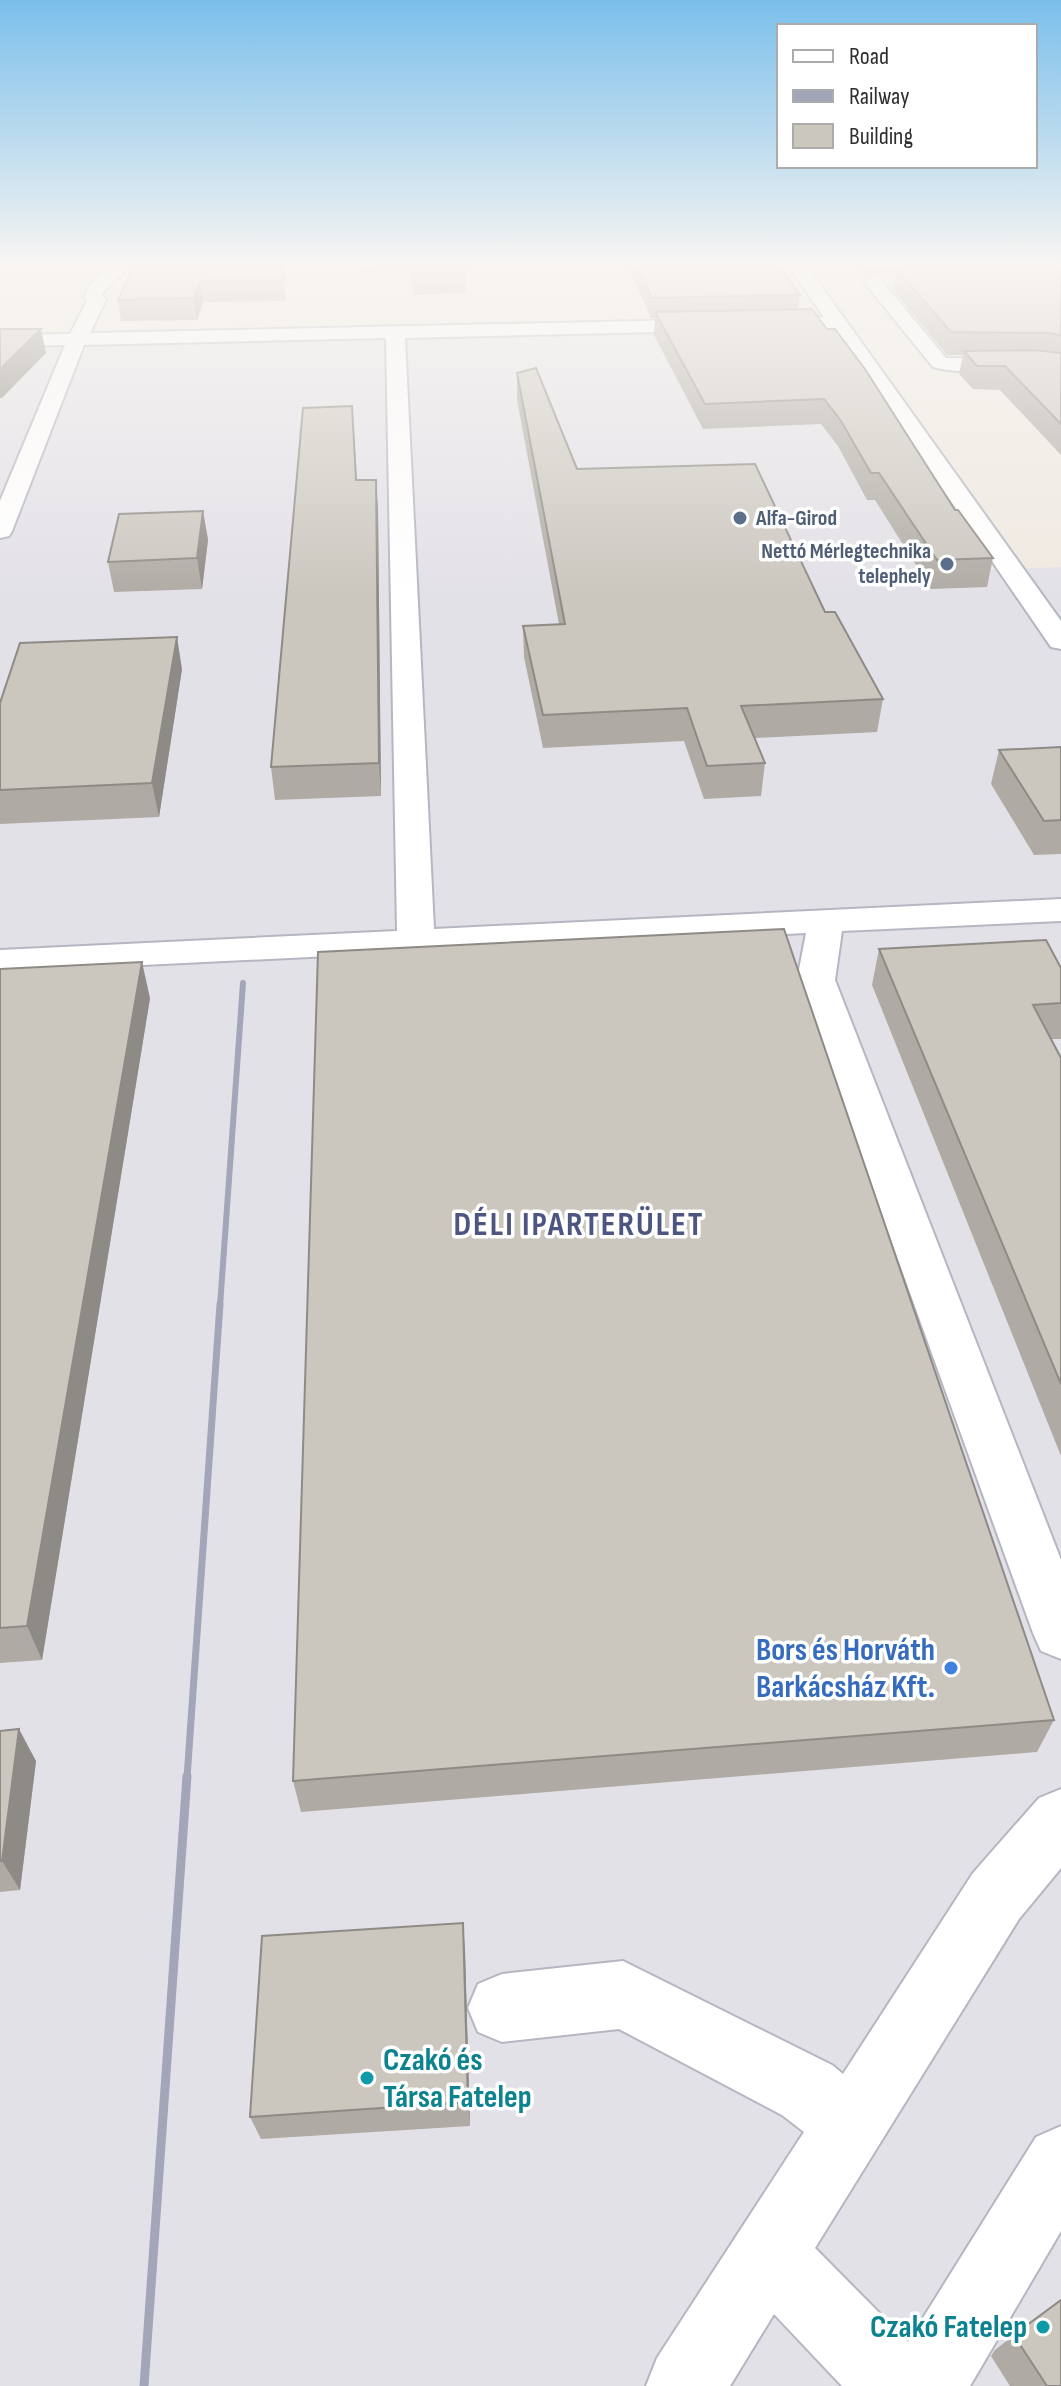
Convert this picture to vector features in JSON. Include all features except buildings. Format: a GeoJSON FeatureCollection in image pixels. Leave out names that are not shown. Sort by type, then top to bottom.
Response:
{"type":"FeatureCollection","features":[{"type":"Feature","properties":{"kind":"street"},"geometry":{"type":"LineString","coordinates":[[0,531],[62,376]]}},
{"type":"Feature","properties":{"kind":"street"},"geometry":{"type":"LineString","coordinates":[[396,376],[416,941]]}},
{"type":"Feature","properties":{"kind":"street"},"geometry":{"type":"LineString","coordinates":[[876,376],[1061,641]]}},
{"type":"Feature","properties":{"kind":"street"},"geometry":{"type":"LineString","coordinates":[[0,961],[1061,910]]}},
{"type":"Feature","properties":{"kind":"street"},"geometry":{"type":"LineString","coordinates":[[826,921],[816,980],[1061,1633]]}},
{"type":"Feature","properties":{"kind":"street"},"geometry":{"type":"LineString","coordinates":[[685,2386],[996,1896],[1061,1820]]}},
{"type":"Feature","properties":{"kind":"street"},"geometry":{"type":"LineString","coordinates":[[502,2008],[623,1995],[807,2090],[851,2124]]}},
{"type":"Feature","properties":{"kind":"street"},"geometry":{"type":"LineString","coordinates":[[926,2386],[1061,2162]]}},
{"type":"Feature","properties":{"kind":"street"},"geometry":{"type":"LineString","coordinates":[[769,2254],[896,2386]]}},
{"type":"Feature","properties":{"kind":"shaded area"},"geometry":{"type":"Polygon","coordinates":[[[0,376],[854,376],[984,570],[1061,567],[1061,2386],[0,2386],[0,376]]]}},
{"type":"Feature","properties":{"kind":"railway"},"geometry":{"type":"LineString","coordinates":[[220,1306],[243,983]]}},
{"type":"Feature","properties":{"kind":"railway"},"geometry":{"type":"LineString","coordinates":[[187,1778],[220,1304]]}},
{"type":"Feature","properties":{"kind":"railway"},"geometry":{"type":"LineString","coordinates":[[144,2386],[187,1776]]}},
{"type":"Feature","properties":{"kind":"place","name":"Alfa-Girod"},"geometry":{"type":"Point","coordinates":[740,518]}},
{"type":"Feature","properties":{"kind":"place","name":"Nettó Mérlegtechnika telephely"},"geometry":{"type":"Point","coordinates":[947,564]}},
{"type":"Feature","properties":{"kind":"place","name":"Bors és Horváth Barkácsház Kft."},"geometry":{"type":"Point","coordinates":[951,1668]}},
{"type":"Feature","properties":{"kind":"place","name":"Czakó és Társa Fatelep"},"geometry":{"type":"Point","coordinates":[367,2078]}},
{"type":"Feature","properties":{"kind":"place","name":"Czakó Fatelep"},"geometry":{"type":"Point","coordinates":[1043,2327]}},
{"type":"Feature","properties":{"kind":"district","name":"DÉLI IPARTERÜLET"},"geometry":{"type":"Point","coordinates":[579,1224]}}]}
